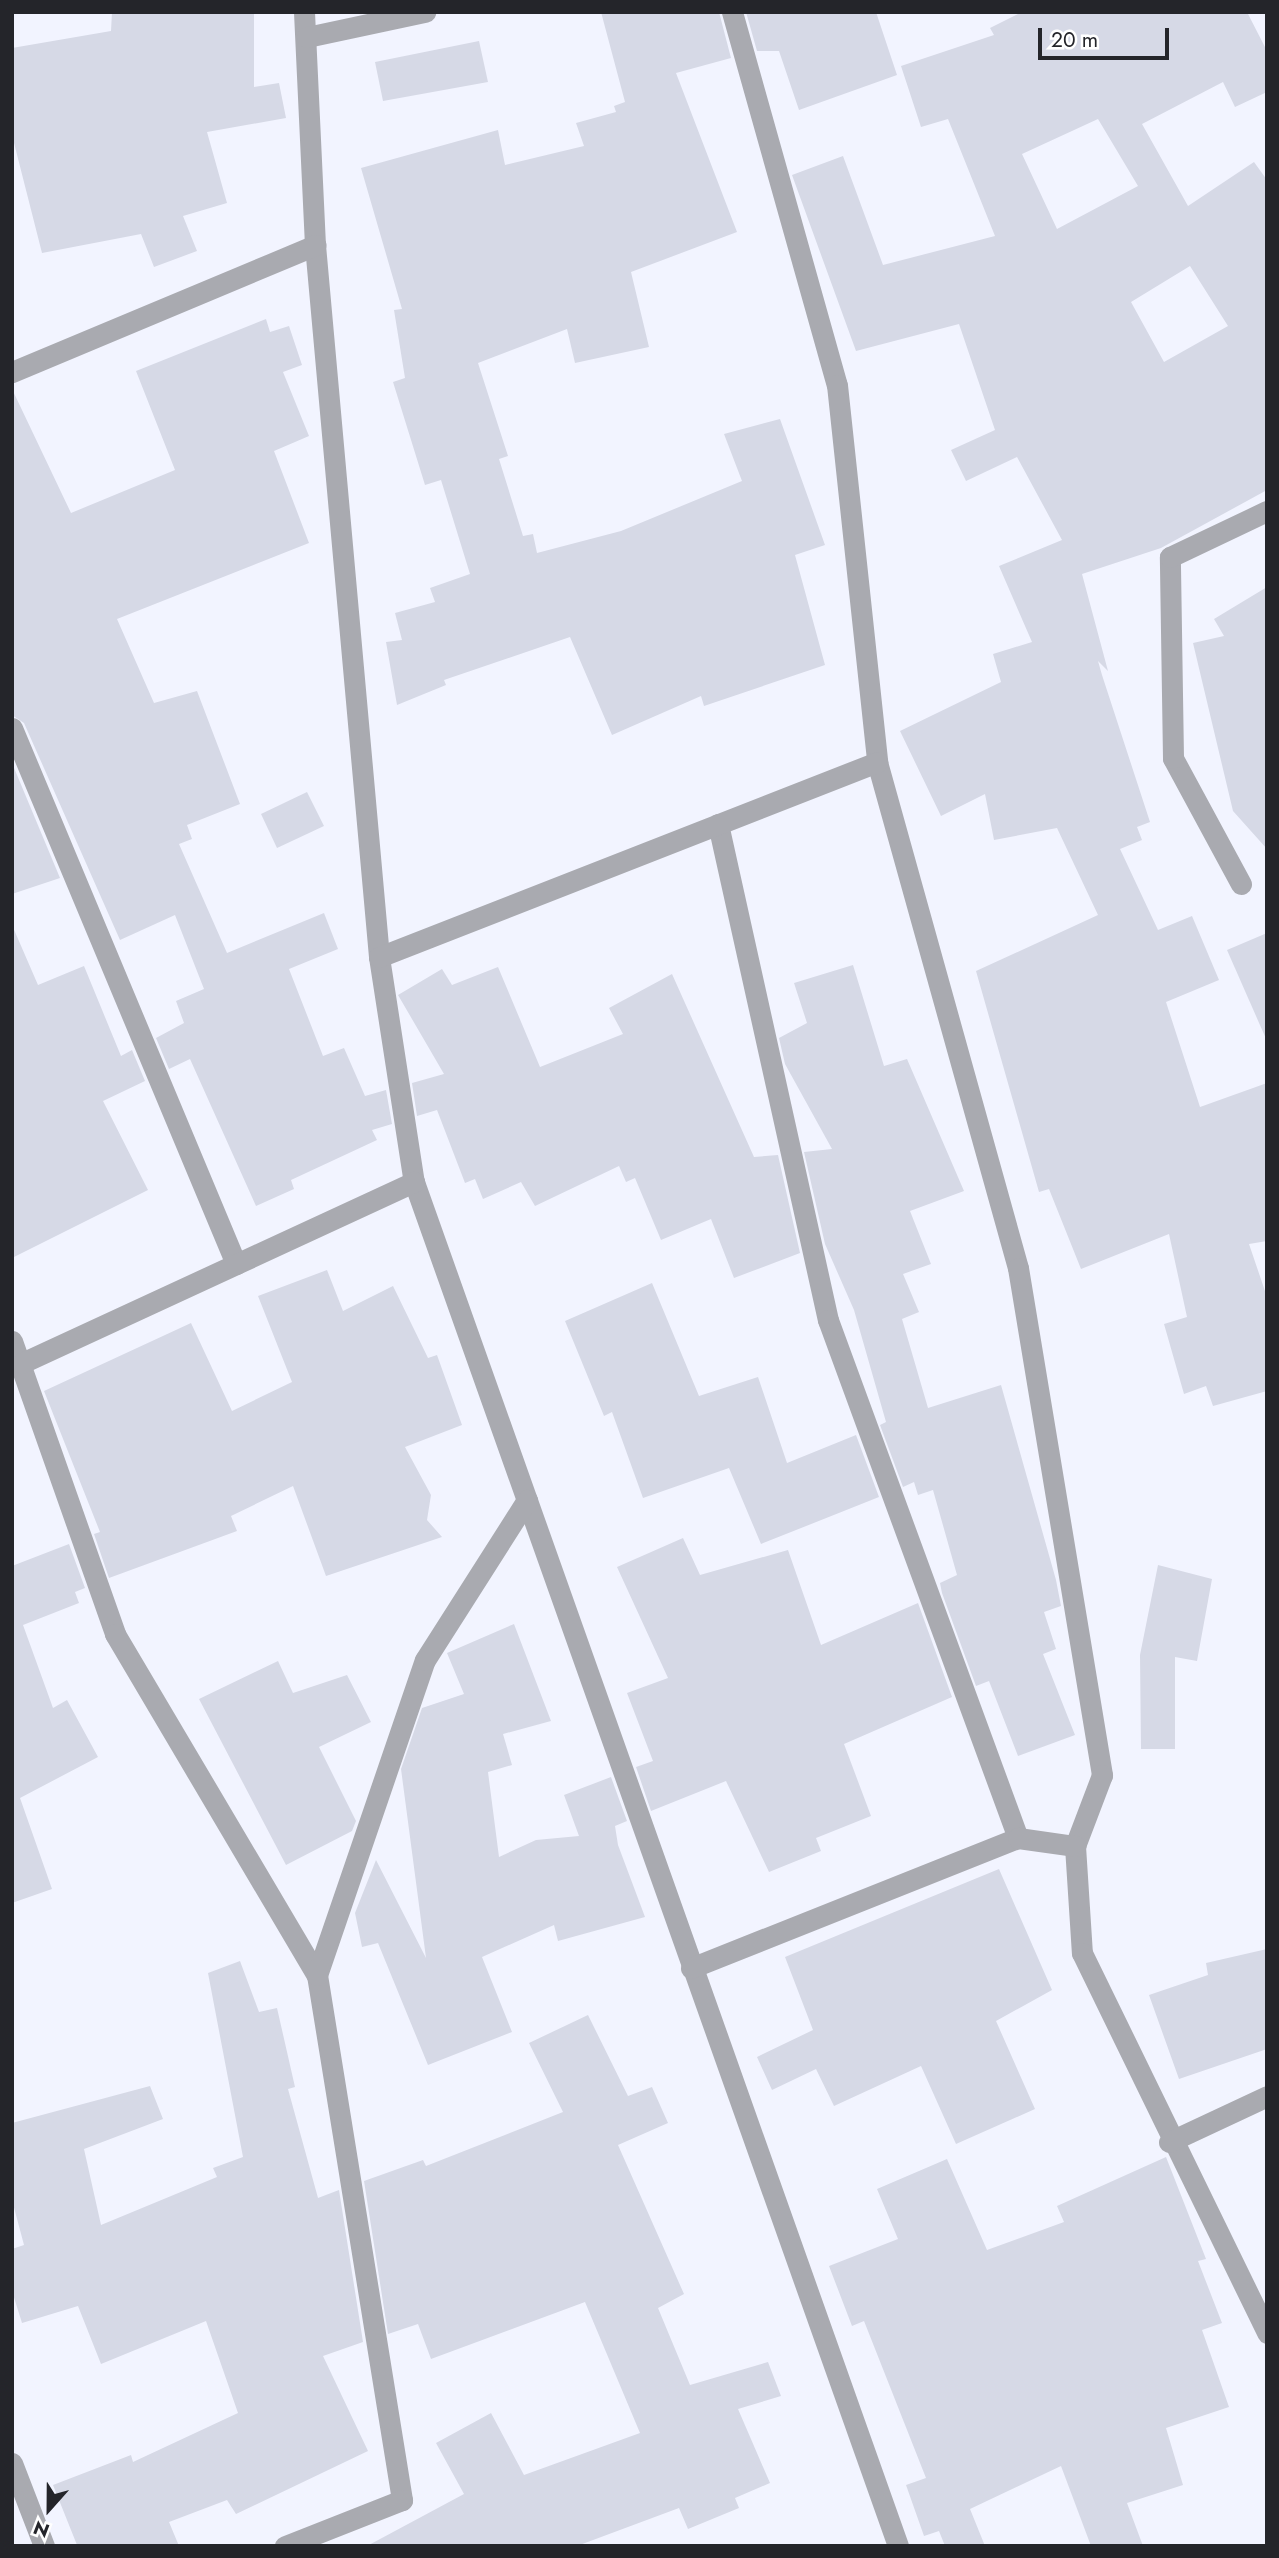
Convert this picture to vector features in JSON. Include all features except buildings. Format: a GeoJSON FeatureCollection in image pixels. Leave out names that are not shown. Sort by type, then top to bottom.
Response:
{"type":"FeatureCollection","features":[{"type":"Feature","properties":{"kind":"street"},"geometry":{"type":"LineString","coordinates":[[304,12],[315,245],[379,957],[414,1182],[898,2546]]}},
{"type":"Feature","properties":{"kind":"street"},"geometry":{"type":"LineString","coordinates":[[307,37],[425,12]]}},
{"type":"Feature","properties":{"kind":"street"},"geometry":{"type":"LineString","coordinates":[[732,12],[837,385],[877,762],[1018,1268],[1102,1775],[1075,1846],[1082,1953],[1170,2142],[1267,2333]]}},
{"type":"Feature","properties":{"kind":"street"},"geometry":{"type":"LineString","coordinates":[[12,372],[315,245]]}},
{"type":"Feature","properties":{"kind":"street"},"geometry":{"type":"LineString","coordinates":[[1241,884],[1173,758],[1170,557],[1267,511]]}},
{"type":"Feature","properties":{"kind":"street"},"geometry":{"type":"LineString","coordinates":[[12,728],[236,1264]]}},
{"type":"Feature","properties":{"kind":"street"},"geometry":{"type":"LineString","coordinates":[[379,957],[877,762]]}},
{"type":"Feature","properties":{"kind":"street"},"geometry":{"type":"LineString","coordinates":[[718,824],[828,1320],[1018,1838]]}},
{"type":"Feature","properties":{"kind":"street"},"geometry":{"type":"LineString","coordinates":[[22,1363],[414,1182]]}},
{"type":"Feature","properties":{"kind":"street"},"geometry":{"type":"LineString","coordinates":[[12,1342],[22,1363],[115,1634],[317,1975],[402,2500],[285,2546]]}},
{"type":"Feature","properties":{"kind":"street"},"geometry":{"type":"LineString","coordinates":[[317,1975],[425,1660],[527,1500]]}},
{"type":"Feature","properties":{"kind":"street"},"geometry":{"type":"LineString","coordinates":[[691,1968],[1018,1838],[1075,1846]]}},
{"type":"Feature","properties":{"kind":"street"},"geometry":{"type":"LineString","coordinates":[[1170,2142],[1267,2096]]}},
{"type":"Feature","properties":{"kind":"street"},"geometry":{"type":"LineString","coordinates":[[12,2463],[44,2546]]}}]}
